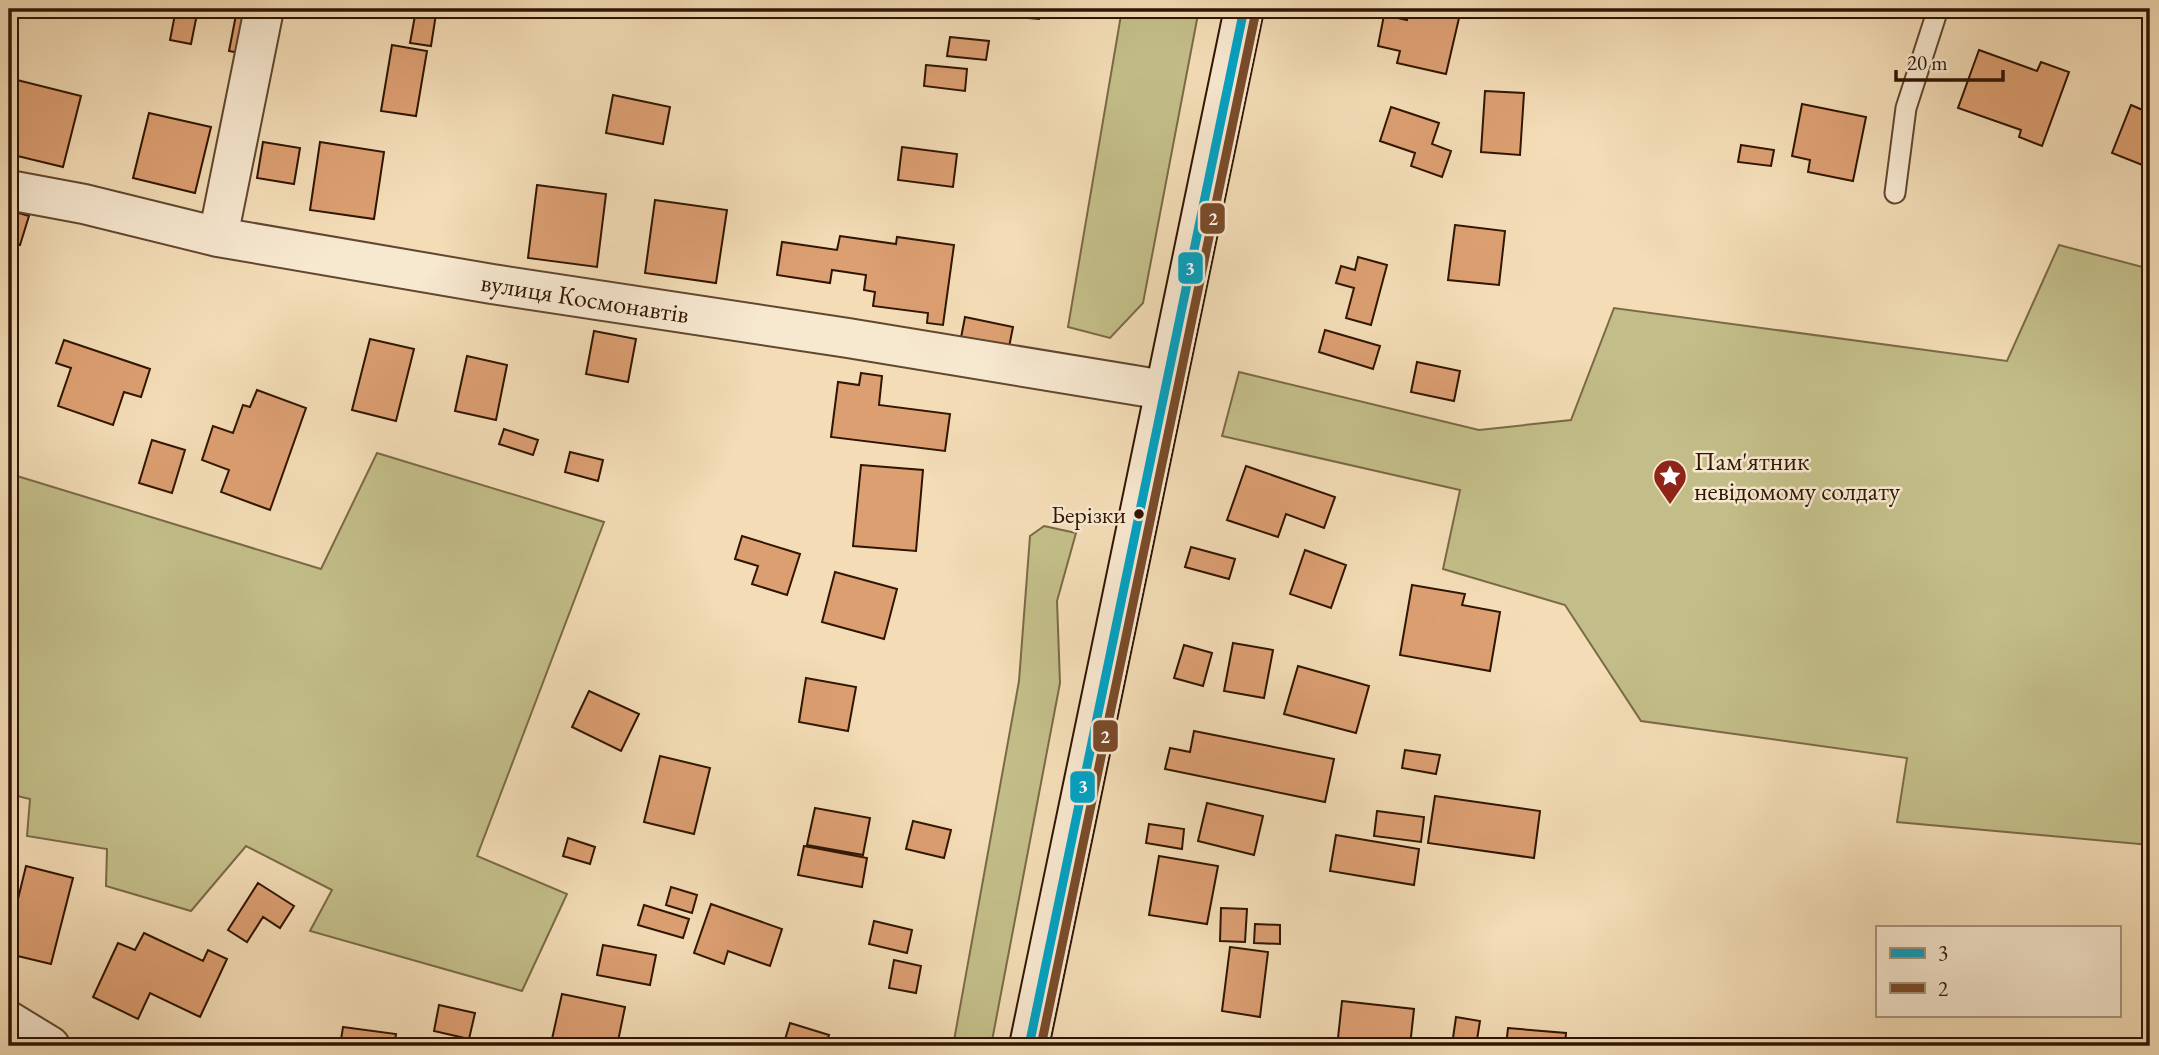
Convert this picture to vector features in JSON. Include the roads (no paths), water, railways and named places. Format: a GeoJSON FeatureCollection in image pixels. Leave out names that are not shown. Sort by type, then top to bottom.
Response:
{"type":"FeatureCollection","features":[{"type":"Feature","properties":{"kind":"street"},"geometry":{"type":"LineString","coordinates":[[218,237],[264,9]]}},
{"type":"Feature","properties":{"kind":"street"},"geometry":{"type":"LineString","coordinates":[[1029,1046],[1244,9]]}},
{"type":"Feature","properties":{"kind":"street","name":"вулиця Космонавтів"},"geometry":{"type":"LineString","coordinates":[[9,190],[84,204],[218,237],[492,285],[1164,390]]}},
{"type":"Feature","properties":{"kind":"street"},"geometry":{"type":"LineString","coordinates":[[9,1021],[50,1046]]}},
{"type":"Feature","properties":{"kind":"lane"},"geometry":{"type":"LineString","coordinates":[[1895,193],[1906,108],[1938,9]]}},
{"type":"Feature","properties":{"kind":"place","name":"Пам'ятник невідомому солдату"},"geometry":{"type":"Point","coordinates":[1670,506]}},
{"type":"Feature","properties":{"kind":"place","name":"Берізки"},"geometry":{"type":"Point","coordinates":[1139,514]}}]}
